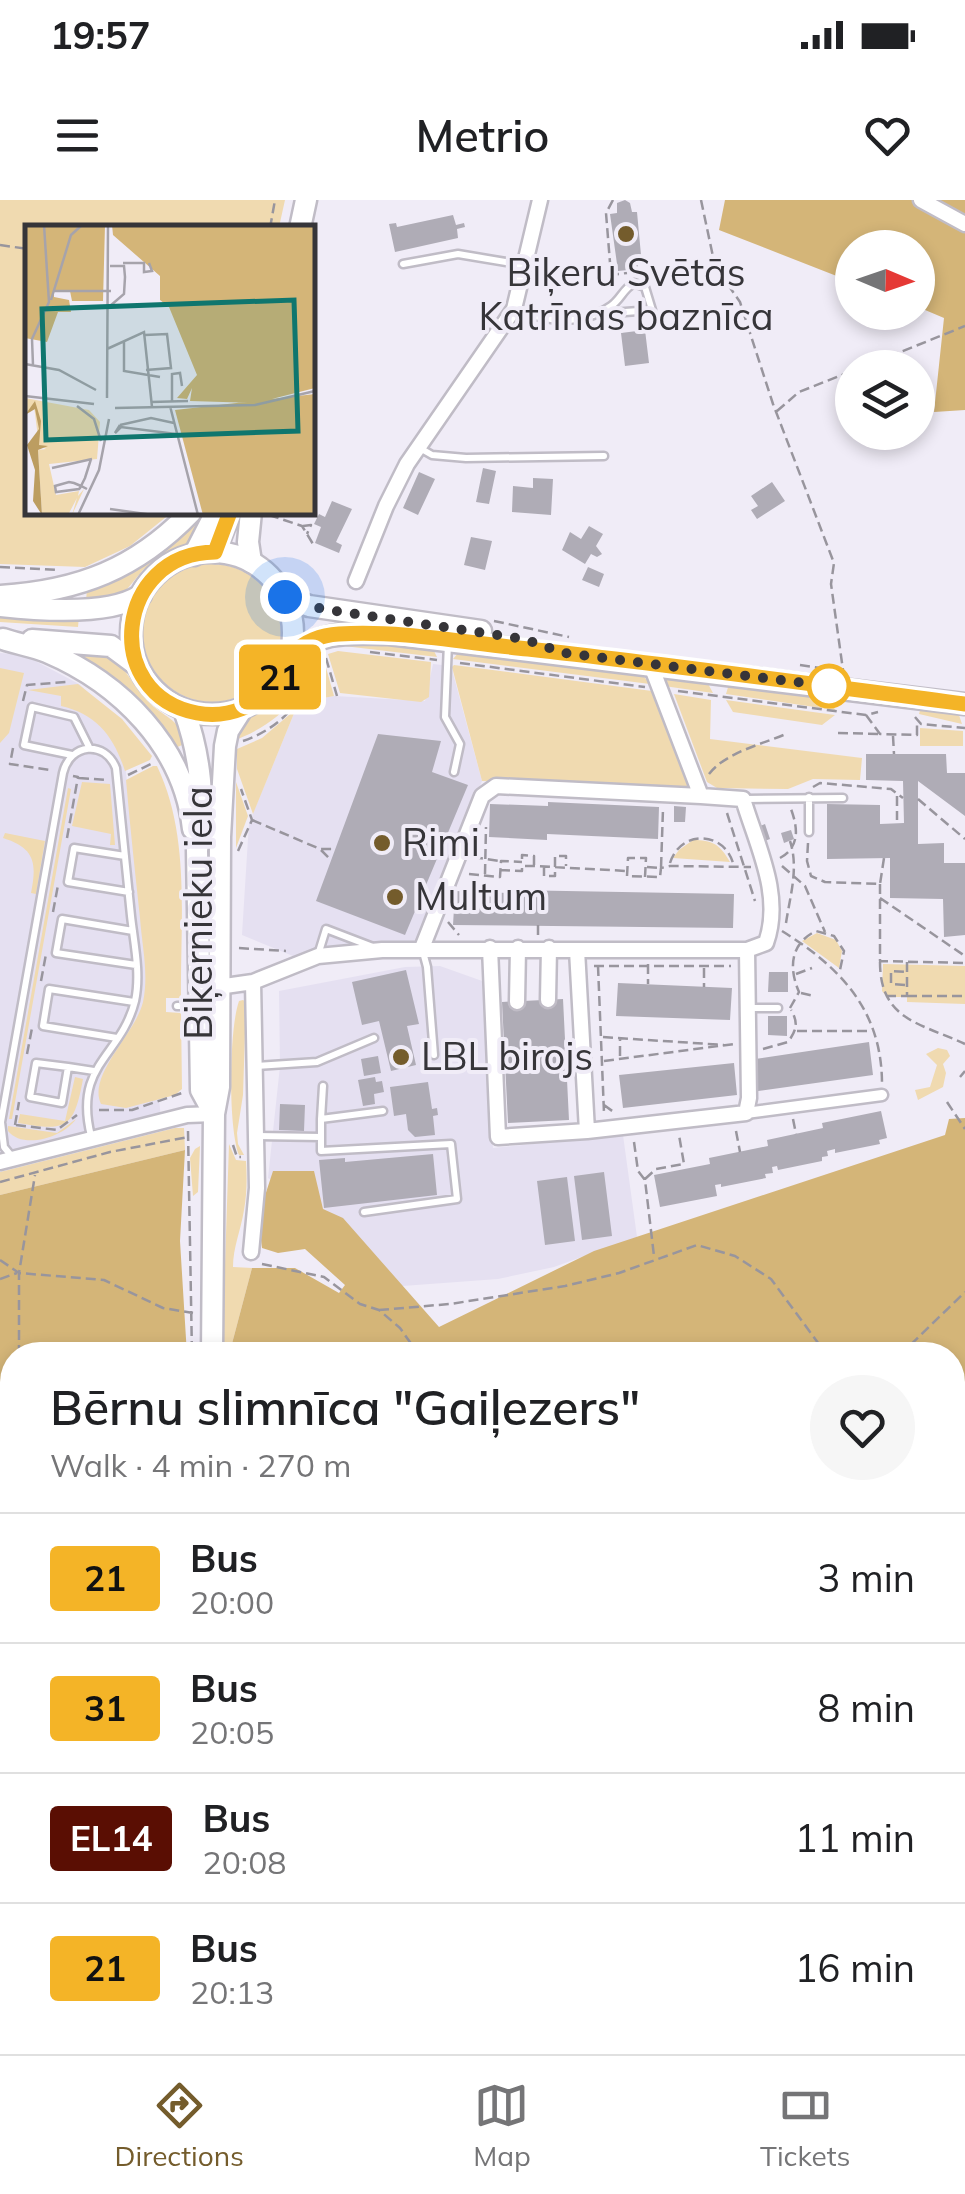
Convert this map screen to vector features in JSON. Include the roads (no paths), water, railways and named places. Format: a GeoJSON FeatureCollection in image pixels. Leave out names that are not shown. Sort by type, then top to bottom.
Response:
{"type":"FeatureCollection","features":[{"type":"Feature","properties":{"kind":"main road"},"geometry":{"type":"LineString","coordinates":[[301,225],[306,200]]}},
{"type":"Feature","properties":{"kind":"main road"},"geometry":{"type":"LineString","coordinates":[[0,596],[82,584],[124,566],[157,544],[189,515]]}},
{"type":"Feature","properties":{"kind":"main road"},"geometry":{"type":"LineString","coordinates":[[204,553],[215,515]]}},
{"type":"Feature","properties":{"kind":"main road"},"geometry":{"type":"LineString","coordinates":[[204,553],[228,515]]}},
{"type":"Feature","properties":{"kind":"main road"},"geometry":{"type":"LineString","coordinates":[[251,562],[248,542],[259,515]]}},
{"type":"Feature","properties":{"kind":"main road"},"geometry":{"type":"LineString","coordinates":[[204,553],[251,562],[273,580],[288,606],[294,636],[290,657],[272,688],[242,709],[220,714],[184,710],[159,695],[135,655],[133,615],[141,594],[160,571],[204,553]]}},
{"type":"Feature","properties":{"kind":"main road"},"geometry":{"type":"LineString","coordinates":[[0,606],[103,607],[127,602],[141,594]]}},
{"type":"Feature","properties":{"kind":"main road"},"geometry":{"type":"LineString","coordinates":[[288,606],[300,604],[510,636],[650,664],[965,704]]}},
{"type":"Feature","properties":{"kind":"main road"},"geometry":{"type":"LineString","coordinates":[[290,657],[321,636],[341,634],[566,645]]}},
{"type":"Feature","properties":{"kind":"main road"},"geometry":{"type":"LineString","coordinates":[[1,635],[112,646],[135,655]]}},
{"type":"Feature","properties":{"kind":"main road"},"geometry":{"type":"LineString","coordinates":[[1,635],[78,668],[105,683],[128,703],[168,755],[184,792],[198,850]]}},
{"type":"Feature","properties":{"kind":"main road","name":"Biķernieku iela"},"geometry":{"type":"LineString","coordinates":[[205,994],[228,731],[242,709]]}},
{"type":"Feature","properties":{"kind":"main road","name":"Biķernieku iela"},"geometry":{"type":"LineString","coordinates":[[184,710],[198,761],[205,994],[219,1087],[214,1114],[213,1342]]}},
{"type":"Feature","properties":{"kind":"main road","name":"Biķernieku iela"},"geometry":{"type":"LineString","coordinates":[[220,714],[212,745],[212,798],[220,837]]}},
{"type":"Feature","properties":{"kind":"street"},"geometry":{"type":"LineString","coordinates":[[356,581],[386,506],[418,446],[514,309],[540,200]]}},
{"type":"Feature","properties":{"kind":"street"},"geometry":{"type":"LineString","coordinates":[[921,200],[965,224]]}},
{"type":"Feature","properties":{"kind":"street"},"geometry":{"type":"LineString","coordinates":[[650,664],[702,790]]}},
{"type":"Feature","properties":{"kind":"street"},"geometry":{"type":"LineString","coordinates":[[205,994],[252,982],[288,959],[422,948],[549,948],[577,957],[747,950],[766,943],[778,929],[774,902],[742,799],[702,790],[664,794],[496,786],[482,796],[422,948]]}},
{"type":"Feature","properties":{"kind":"street"},"geometry":{"type":"LineString","coordinates":[[483,948],[498,1138],[587,1132],[882,1095]]}},
{"type":"Feature","properties":{"kind":"street"},"geometry":{"type":"LineString","coordinates":[[517,1002],[518,948]]}},
{"type":"Feature","properties":{"kind":"street"},"geometry":{"type":"LineString","coordinates":[[548,1000],[549,948]]}},
{"type":"Feature","properties":{"kind":"street"},"geometry":{"type":"LineString","coordinates":[[739,1114],[749,1098],[747,950]]}},
{"type":"Feature","properties":{"kind":"street"},"geometry":{"type":"LineString","coordinates":[[577,957],[587,1132]]}},
{"type":"Feature","properties":{"kind":"street"},"geometry":{"type":"LineString","coordinates":[[251,1252],[256,1158],[252,982]]}},
{"type":"Feature","properties":{"kind":"street"},"geometry":{"type":"LineString","coordinates":[[7,1161],[187,1115],[214,1114]]}},
{"type":"Feature","properties":{"kind":"lane"},"geometry":{"type":"LineString","coordinates":[[402,264],[458,254],[526,266]]}},
{"type":"Feature","properties":{"kind":"lane"},"geometry":{"type":"LineString","coordinates":[[514,309],[558,322],[652,310],[650,296],[645,286],[634,283],[598,314]]}},
{"type":"Feature","properties":{"kind":"lane"},"geometry":{"type":"LineString","coordinates":[[418,446],[432,455],[466,458],[604,456]]}},
{"type":"Feature","properties":{"kind":"lane"},"geometry":{"type":"LineString","coordinates":[[448,641],[445,716],[460,744],[454,772]]}},
{"type":"Feature","properties":{"kind":"lane"},"geometry":{"type":"LineString","coordinates":[[74,755],[24,745],[32,707],[74,717],[89,747]]}},
{"type":"Feature","properties":{"kind":"lane"},"geometry":{"type":"LineString","coordinates":[[7,1161],[1,1122],[63,773],[66,763],[89,747],[103,750],[116,768],[136,965],[134,1002],[94,1071],[86,1101],[92,1139]]}},
{"type":"Feature","properties":{"kind":"lane"},"geometry":{"type":"LineString","coordinates":[[809,797],[809,832]]}},
{"type":"Feature","properties":{"kind":"lane"},"geometry":{"type":"LineString","coordinates":[[742,799],[843,798]]}},
{"type":"Feature","properties":{"kind":"lane"},"geometry":{"type":"LineString","coordinates":[[126,856],[74,848],[68,882],[129,892]]}},
{"type":"Feature","properties":{"kind":"lane"},"geometry":{"type":"LineString","coordinates":[[133,931],[62,919],[56,953],[136,965]]}},
{"type":"Feature","properties":{"kind":"lane"},"geometry":{"type":"LineString","coordinates":[[318,956],[326,929],[382,950]]}},
{"type":"Feature","properties":{"kind":"lane"},"geometry":{"type":"LineString","coordinates":[[422,948],[434,1055]]}},
{"type":"Feature","properties":{"kind":"lane"},"geometry":{"type":"LineString","coordinates":[[116,1038],[42,1026],[49,989],[134,1002]]}},
{"type":"Feature","properties":{"kind":"lane"},"geometry":{"type":"LineString","coordinates":[[176,1006],[205,994]]}},
{"type":"Feature","properties":{"kind":"lane"},"geometry":{"type":"LineString","coordinates":[[747,1008],[778,1008]]}},
{"type":"Feature","properties":{"kind":"lane"},"geometry":{"type":"LineString","coordinates":[[254,1066],[317,1062],[374,1038]]}},
{"type":"Feature","properties":{"kind":"lane"},"geometry":{"type":"LineString","coordinates":[[68,1067],[62,1103],[30,1097],[36,1063],[68,1067],[94,1071]]}},
{"type":"Feature","properties":{"kind":"lane"},"geometry":{"type":"LineString","coordinates":[[323,1086],[320,1151],[451,1144],[457,1199],[364,1212]]}},
{"type":"Feature","properties":{"kind":"lane"},"geometry":{"type":"LineString","coordinates":[[321,1119],[383,1111]]}},
{"type":"Feature","properties":{"kind":"lane"},"geometry":{"type":"LineString","coordinates":[[256,1136],[321,1137]]}},
{"type":"Feature","properties":{"kind":"place","name":"Biķeru Svētās Katrīnas baznīca"},"geometry":{"type":"Point","coordinates":[626,234]}},
{"type":"Feature","properties":{"kind":"place","name":"Rimi"},"geometry":{"type":"Point","coordinates":[382,843]}},
{"type":"Feature","properties":{"kind":"place","name":"Multum"},"geometry":{"type":"Point","coordinates":[395,897]}},
{"type":"Feature","properties":{"kind":"place","name":"LBL birojs"},"geometry":{"type":"Point","coordinates":[401,1057]}}]}
